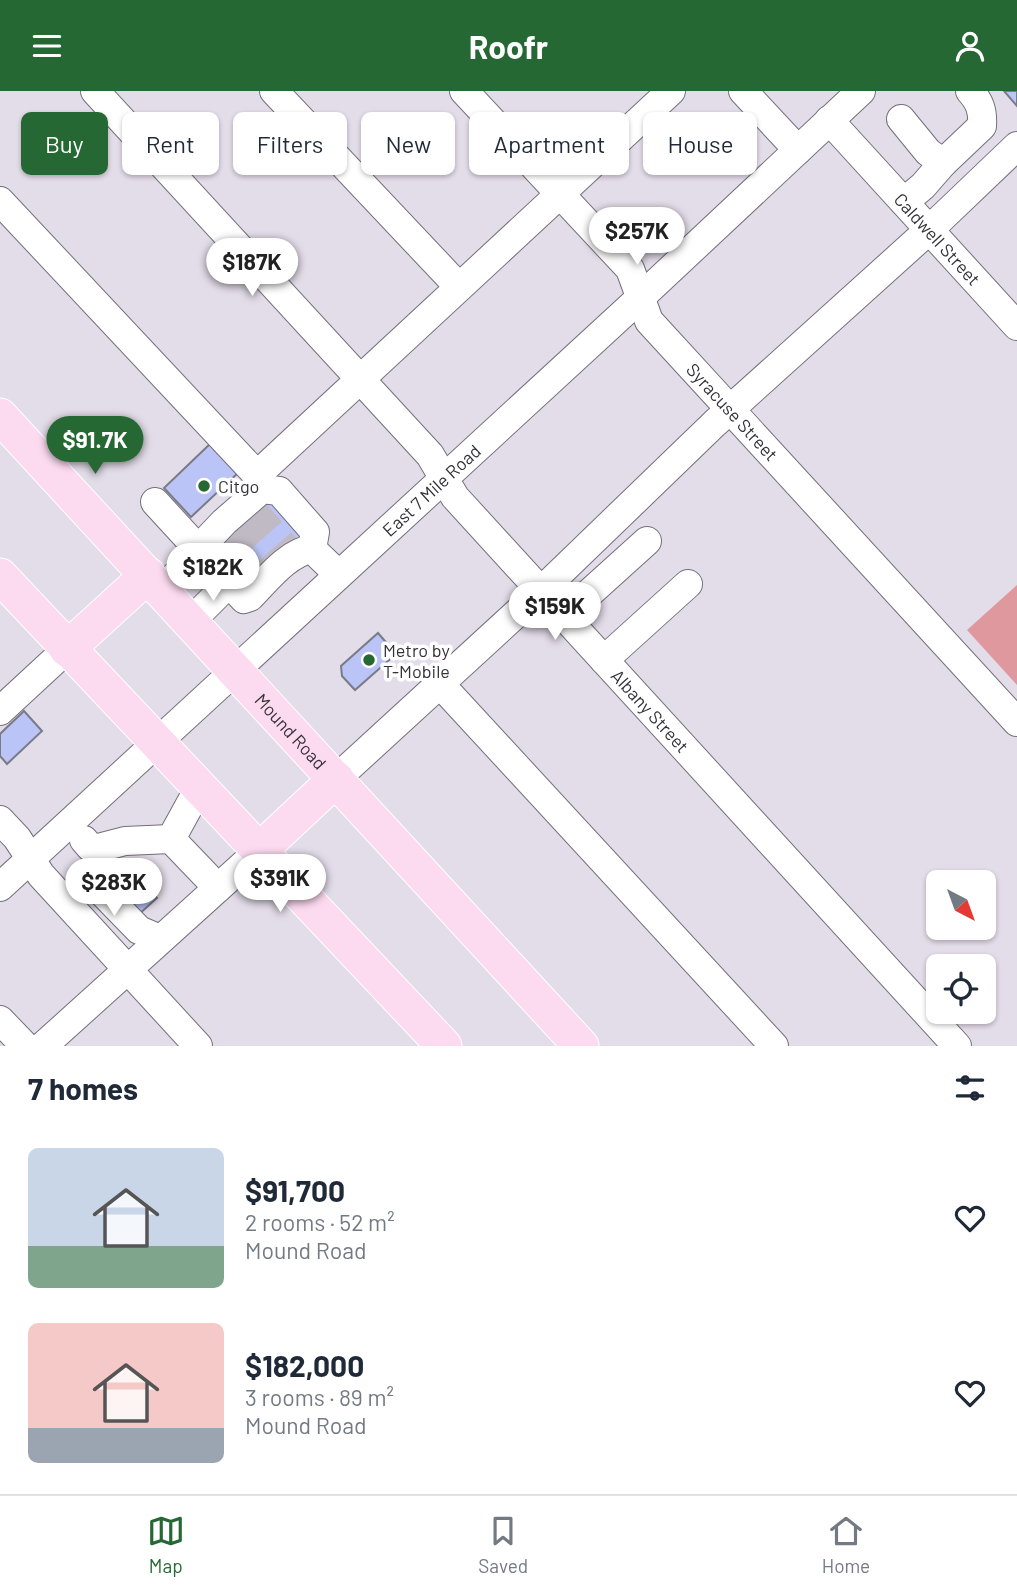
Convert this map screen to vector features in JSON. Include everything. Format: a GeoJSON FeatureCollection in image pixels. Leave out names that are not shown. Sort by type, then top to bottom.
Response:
{"type":"FeatureCollection","features":[{"type":"Feature","properties":{"kind":"main road","name":"Mound Road"},"geometry":{"type":"LineString","coordinates":[[0,416],[581,1046]]}},
{"type":"Feature","properties":{"kind":"main road"},"geometry":{"type":"LineString","coordinates":[[0,576],[443,1046]]}},
{"type":"Feature","properties":{"kind":"main road"},"geometry":{"type":"LineString","coordinates":[[67,649],[155,582]]}},
{"type":"Feature","properties":{"kind":"main road"},"geometry":{"type":"LineString","coordinates":[[259,851],[336,779]]}},
{"type":"Feature","properties":{"kind":"street","name":"Albany Street"},"geometry":{"type":"LineString","coordinates":[[95,91],[430,455],[455,496],[957,1046]]}},
{"type":"Feature","properties":{"kind":"street"},"geometry":{"type":"LineString","coordinates":[[274,91],[459,287]]}},
{"type":"Feature","properties":{"kind":"street","name":"Syracuse Street"},"geometry":{"type":"LineString","coordinates":[[464,91],[630,269],[649,321],[1017,722]]}},
{"type":"Feature","properties":{"kind":"street"},"geometry":{"type":"LineString","coordinates":[[743,91],[798,150]]}},
{"type":"Feature","properties":{"kind":"street"},"geometry":{"type":"LineString","coordinates":[[904,202],[982,126],[983,112],[977,98],[970,91]]}},
{"type":"Feature","properties":{"kind":"street"},"geometry":{"type":"LineString","coordinates":[[0,201],[257,475],[560,194],[657,96]]}},
{"type":"Feature","properties":{"kind":"street","name":"East 7 Mile Road"},"geometry":{"type":"LineString","coordinates":[[0,887],[640,298],[798,150],[842,102]]}},
{"type":"Feature","properties":{"kind":"street","name":"Caldwell Street"},"geometry":{"type":"LineString","coordinates":[[842,102],[904,202],[1017,326]]}},
{"type":"Feature","properties":{"kind":"street"},"geometry":{"type":"LineString","coordinates":[[901,119],[928,152],[943,163]]}},
{"type":"Feature","properties":{"kind":"street"},"geometry":{"type":"LineString","coordinates":[[336,779],[1017,146]]}},
{"type":"Feature","properties":{"kind":"street"},"geometry":{"type":"LineString","coordinates":[[155,502],[201,553],[230,582],[244,599],[315,532],[279,491],[262,489],[228,526],[206,541],[201,553],[155,582]]}},
{"type":"Feature","properties":{"kind":"street"},"geometry":{"type":"LineString","coordinates":[[564,616],[647,541]]}},
{"type":"Feature","properties":{"kind":"street"},"geometry":{"type":"LineString","coordinates":[[282,565],[338,574]]}},
{"type":"Feature","properties":{"kind":"street"},"geometry":{"type":"LineString","coordinates":[[282,565],[287,622]]}},
{"type":"Feature","properties":{"kind":"street"},"geometry":{"type":"LineString","coordinates":[[191,621],[230,582]]}},
{"type":"Feature","properties":{"kind":"street"},"geometry":{"type":"LineString","coordinates":[[604,660],[688,584]]}},
{"type":"Feature","properties":{"kind":"street"},"geometry":{"type":"LineString","coordinates":[[0,711],[67,649]]}},
{"type":"Feature","properties":{"kind":"street"},"geometry":{"type":"LineString","coordinates":[[440,684],[774,1046]]}},
{"type":"Feature","properties":{"kind":"street"},"geometry":{"type":"LineString","coordinates":[[171,839],[199,787]]}},
{"type":"Feature","properties":{"kind":"street"},"geometry":{"type":"LineString","coordinates":[[0,820],[31,858],[41,875],[198,1046]]}},
{"type":"Feature","properties":{"kind":"street"},"geometry":{"type":"LineString","coordinates":[[70,823],[90,848],[125,841],[171,839],[218,888]]}},
{"type":"Feature","properties":{"kind":"street"},"geometry":{"type":"LineString","coordinates":[[98,848],[99,884],[104,894],[139,930],[160,939]]}},
{"type":"Feature","properties":{"kind":"street"},"geometry":{"type":"LineString","coordinates":[[43,1046],[259,851]]}},
{"type":"Feature","properties":{"kind":"street"},"geometry":{"type":"LineString","coordinates":[[0,1020],[24,1046]]}},
{"type":"Feature","properties":{"kind":"shaded area"},"geometry":{"type":"Polygon","coordinates":[[[1017,585],[1017,685],[967,630],[1017,585]]]}},
{"type":"Feature","properties":{"kind":"building"},"geometry":{"type":"Polygon","coordinates":[[[1004,91],[1017,91],[1017,106],[1004,91]]]}},
{"type":"Feature","properties":{"kind":"building"},"geometry":{"type":"Polygon","coordinates":[[[211,443],[239,472],[191,517],[164,488],[211,443]]]}},
{"type":"Feature","properties":{"kind":"building"},"geometry":{"type":"Polygon","coordinates":[[[267,497],[303,536],[248,588],[212,549],[267,497]]]}},
{"type":"Feature","properties":{"kind":"building","name":"Metro by T-Mobile"},"geometry":{"type":"Polygon","coordinates":[[[378,633],[396,654],[355,690],[342,676],[341,666],[378,633]]]}},
{"type":"Feature","properties":{"kind":"building"},"geometry":{"type":"Polygon","coordinates":[[[24,711],[42,731],[7,764],[0,756],[0,734],[24,711]]]}},
{"type":"Feature","properties":{"kind":"building"},"geometry":{"type":"Polygon","coordinates":[[[129,867],[157,898],[138,915],[110,885],[129,867]]]}},
{"type":"Feature","properties":{"kind":"tunnel"},"geometry":{"type":"LineString","coordinates":[[253,510],[288,550]]}},
{"type":"Feature","properties":{"kind":"tunnel"},"geometry":{"type":"LineString","coordinates":[[232,529],[270,568]]}},
{"type":"Feature","properties":{"kind":"place","name":"Citgo"},"geometry":{"type":"Point","coordinates":[204,486]}},
{"type":"Feature","properties":{"kind":"place","name":"Metro by T-Mobile"},"geometry":{"type":"Point","coordinates":[369,660]}}]}
